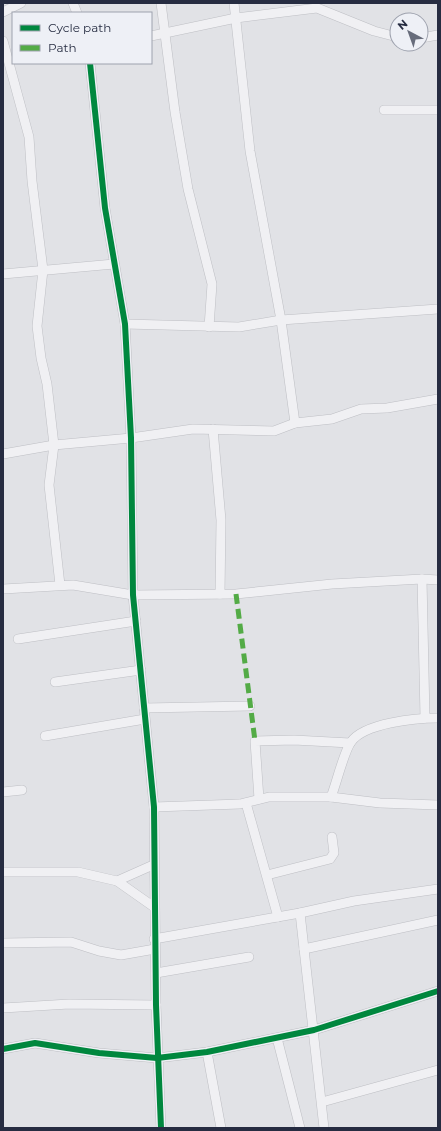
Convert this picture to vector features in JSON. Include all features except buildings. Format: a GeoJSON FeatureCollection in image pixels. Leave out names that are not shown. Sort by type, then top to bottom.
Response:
{"type":"FeatureCollection","features":[{"type":"Feature","properties":{"kind":"street"},"geometry":{"type":"LineString","coordinates":[[3,12],[21,3]]}},
{"type":"Feature","properties":{"kind":"street"},"geometry":{"type":"LineString","coordinates":[[161,3],[166,32],[175,112],[188,189],[212,284],[209,327]]}},
{"type":"Feature","properties":{"kind":"street"},"geometry":{"type":"LineString","coordinates":[[234,3],[250,151],[281,320],[296,424]]}},
{"type":"Feature","properties":{"kind":"street"},"geometry":{"type":"LineString","coordinates":[[152,36],[236,18],[316,6],[374,31],[389,35]]}},
{"type":"Feature","properties":{"kind":"street"},"geometry":{"type":"LineString","coordinates":[[3,42],[29,137],[32,181],[43,270],[37,326],[41,358],[47,384],[54,445],[49,485],[60,585]]}},
{"type":"Feature","properties":{"kind":"street"},"geometry":{"type":"LineString","coordinates":[[90,64],[105,208],[125,324],[131,438],[134,595],[154,808],[154,939],[157,1058],[161,1128]]}},
{"type":"Feature","properties":{"kind":"street"},"geometry":{"type":"LineString","coordinates":[[384,110],[438,110]]}},
{"type":"Feature","properties":{"kind":"street"},"geometry":{"type":"LineString","coordinates":[[3,274],[114,264]]}},
{"type":"Feature","properties":{"kind":"street"},"geometry":{"type":"LineString","coordinates":[[125,324],[240,327],[281,320],[438,309]]}},
{"type":"Feature","properties":{"kind":"street"},"geometry":{"type":"LineString","coordinates":[[3,454],[54,445],[131,438],[193,429],[274,431],[296,424],[332,419],[361,409],[387,408],[438,399]]}},
{"type":"Feature","properties":{"kind":"street"},"geometry":{"type":"LineString","coordinates":[[213,429],[221,515],[220,594]]}},
{"type":"Feature","properties":{"kind":"street"},"geometry":{"type":"LineString","coordinates":[[422,579],[425,718]]}},
{"type":"Feature","properties":{"kind":"street"},"geometry":{"type":"LineString","coordinates":[[4,588],[60,585],[89,586],[134,595],[220,594],[332,584],[422,579],[438,580]]}},
{"type":"Feature","properties":{"kind":"street"},"geometry":{"type":"LineString","coordinates":[[18,639],[136,621]]}},
{"type":"Feature","properties":{"kind":"street"},"geometry":{"type":"LineString","coordinates":[[55,682],[141,670]]}},
{"type":"Feature","properties":{"kind":"street"},"geometry":{"type":"LineString","coordinates":[[144,708],[250,706]]}},
{"type":"Feature","properties":{"kind":"street"},"geometry":{"type":"LineString","coordinates":[[332,797],[350,743],[362,731],[369,728],[425,718],[438,718]]}},
{"type":"Feature","properties":{"kind":"street"},"geometry":{"type":"LineString","coordinates":[[45,736],[145,719]]}},
{"type":"Feature","properties":{"kind":"street"},"geometry":{"type":"LineString","coordinates":[[259,799],[255,742],[294,740],[350,743]]}},
{"type":"Feature","properties":{"kind":"street"},"geometry":{"type":"LineString","coordinates":[[3,792],[22,790]]}},
{"type":"Feature","properties":{"kind":"street"},"geometry":{"type":"LineString","coordinates":[[154,808],[246,803],[259,799],[332,797],[380,803],[438,805]]}},
{"type":"Feature","properties":{"kind":"street"},"geometry":{"type":"LineString","coordinates":[[246,803],[278,917]]}},
{"type":"Feature","properties":{"kind":"street"},"geometry":{"type":"LineString","coordinates":[[266,875],[330,859],[334,852],[332,837]]}},
{"type":"Feature","properties":{"kind":"street"},"geometry":{"type":"LineString","coordinates":[[117,881],[154,865]]}},
{"type":"Feature","properties":{"kind":"street"},"geometry":{"type":"LineString","coordinates":[[3,872],[78,872],[117,881],[154,907]]}},
{"type":"Feature","properties":{"kind":"street"},"geometry":{"type":"LineString","coordinates":[[154,939],[354,902],[438,889]]}},
{"type":"Feature","properties":{"kind":"street"},"geometry":{"type":"LineString","coordinates":[[300,913],[322,1102],[323,1128]]}},
{"type":"Feature","properties":{"kind":"street"},"geometry":{"type":"LineString","coordinates":[[304,948],[438,920]]}},
{"type":"Feature","properties":{"kind":"street"},"geometry":{"type":"LineString","coordinates":[[3,943],[71,942],[99,951],[121,955],[155,949]]}},
{"type":"Feature","properties":{"kind":"street"},"geometry":{"type":"LineString","coordinates":[[156,973],[249,957]]}},
{"type":"Feature","properties":{"kind":"street"},"geometry":{"type":"LineString","coordinates":[[3,1049],[35,1043],[99,1053],[157,1058],[207,1052],[314,1030],[438,991]]}},
{"type":"Feature","properties":{"kind":"street"},"geometry":{"type":"LineString","coordinates":[[3,1008],[77,1004],[156,1005]]}},
{"type":"Feature","properties":{"kind":"street"},"geometry":{"type":"LineString","coordinates":[[277,1038],[300,1128]]}},
{"type":"Feature","properties":{"kind":"street"},"geometry":{"type":"LineString","coordinates":[[207,1052],[221,1128]]}},
{"type":"Feature","properties":{"kind":"street"},"geometry":{"type":"LineString","coordinates":[[322,1102],[438,1070]]}},
{"type":"Feature","properties":{"kind":"marked path"},"geometry":{"type":"LineString","coordinates":[[236,594],[255,741]]}},
{"type":"Feature","properties":{"kind":"cycle path"},"geometry":{"type":"LineString","coordinates":[[90,64],[105,208],[125,324],[131,438],[133,595],[154,807],[156,1005],[161,1128]]}},
{"type":"Feature","properties":{"kind":"cycle path"},"geometry":{"type":"LineString","coordinates":[[3,1049],[35,1043],[99,1053],[157,1058],[207,1052],[314,1030],[438,991]]}}]}
